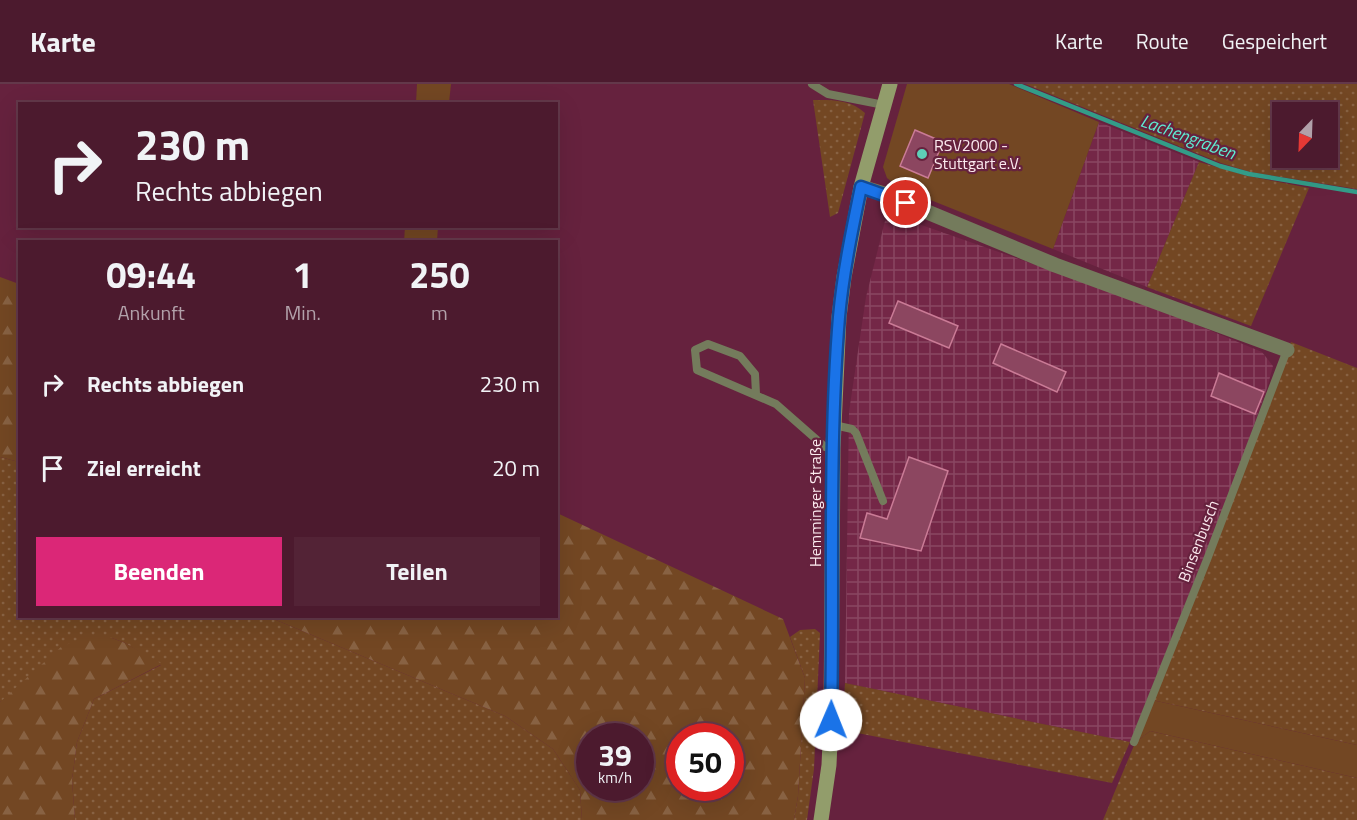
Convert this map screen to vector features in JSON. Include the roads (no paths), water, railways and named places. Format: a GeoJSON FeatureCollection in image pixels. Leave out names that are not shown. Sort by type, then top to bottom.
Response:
{"type":"FeatureCollection","features":[{"type":"Feature","properties":{"kind":"main road","name":"Hemminger Straße"},"geometry":{"type":"LineString","coordinates":[[821,820],[829,765],[831,720],[833,448],[841,297],[861,187],[890,84]]}},
{"type":"Feature","properties":{"kind":"street"},"geometry":{"type":"LineString","coordinates":[[861,187],[884,194],[1055,265],[1287,350]]}},
{"type":"Feature","properties":{"kind":"lane"},"geometry":{"type":"LineString","coordinates":[[812,84],[828,94],[884,105]]}},
{"type":"Feature","properties":{"kind":"lane"},"geometry":{"type":"LineString","coordinates":[[756,394],[755,374],[740,356],[724,348],[708,344],[695,350],[697,370],[776,404],[825,447],[833,448]]}},
{"type":"Feature","properties":{"kind":"lane","name":"Binsenbusch"},"geometry":{"type":"LineString","coordinates":[[1134,742],[1287,350]]}},
{"type":"Feature","properties":{"kind":"lane"},"geometry":{"type":"LineString","coordinates":[[834,425],[852,429],[856,433],[883,501]]}},
{"type":"Feature","properties":{"kind":"waterway","name":"Lachengraben"},"geometry":{"type":"LineString","coordinates":[[1016,84],[1220,166],[1249,174],[1357,192]]}},
{"type":"Feature","properties":{"kind":"place","name":"RSV2000 - Stuttgart e.V."},"geometry":{"type":"Point","coordinates":[922,154]}}]}
